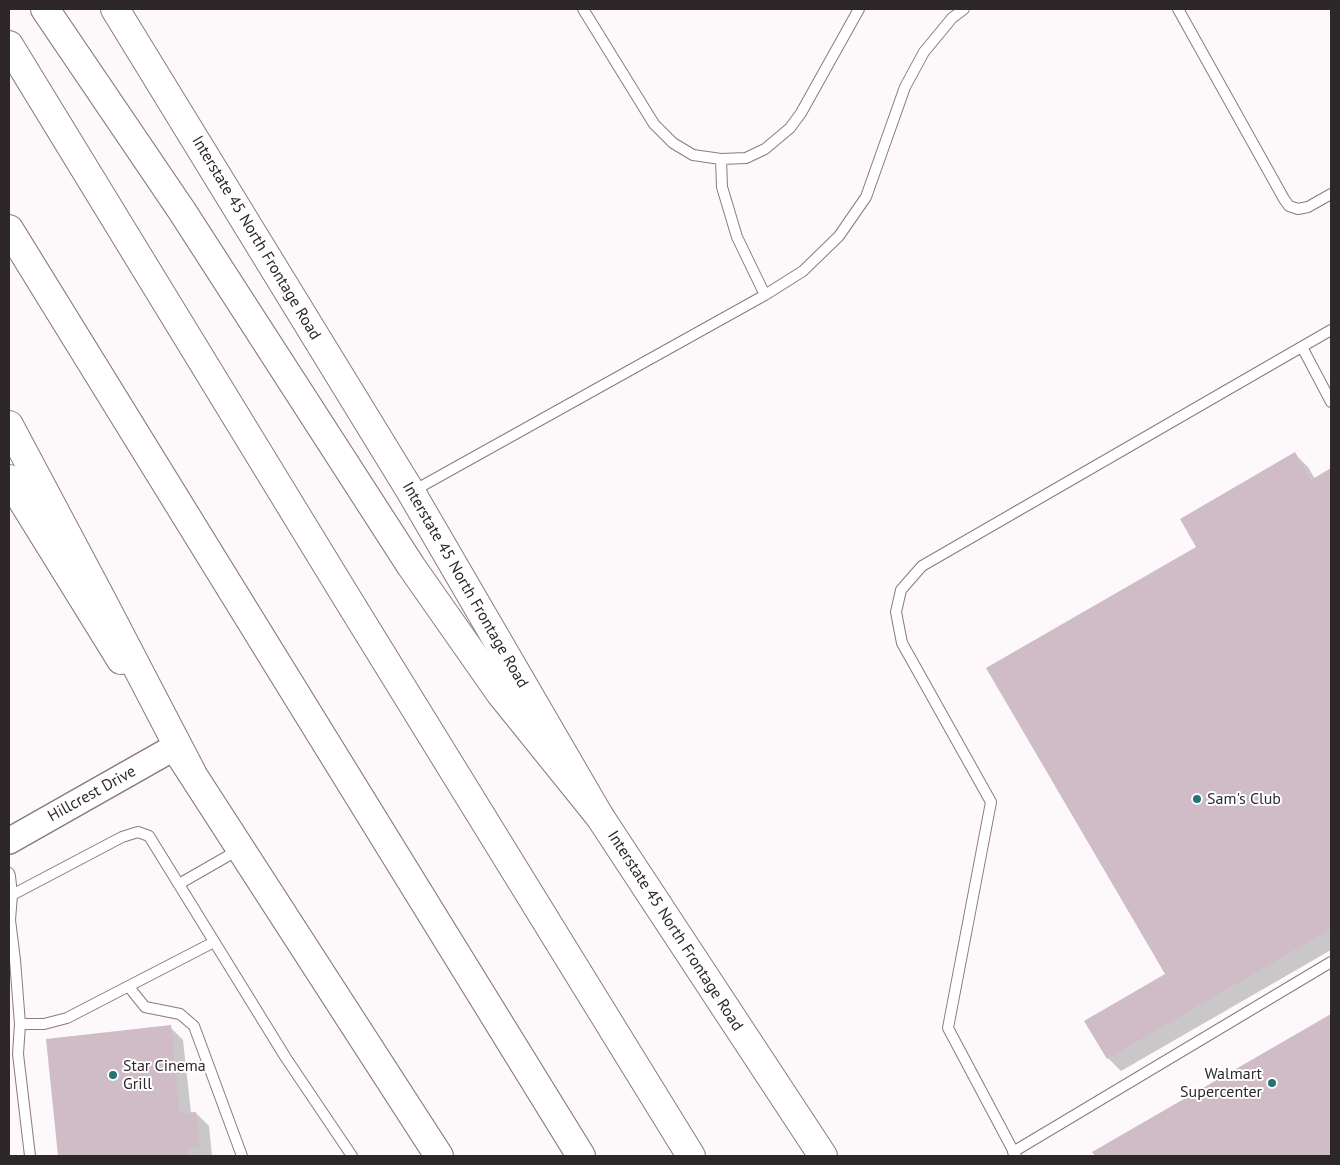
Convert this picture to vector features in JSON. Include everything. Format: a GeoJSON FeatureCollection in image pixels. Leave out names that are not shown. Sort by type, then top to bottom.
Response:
{"type":"FeatureCollection","features":[{"type":"Feature","properties":{"kind":"main road"},"geometry":{"type":"LineString","coordinates":[[45,9],[182,210],[411,566],[500,693],[600,817]]}},
{"type":"Feature","properties":{"kind":"main road","name":"Interstate 45 North Frontage Road"},"geometry":{"type":"LineString","coordinates":[[115,9],[411,492],[600,817],[823,1156]]}},
{"type":"Feature","properties":{"kind":"main road"},"geometry":{"type":"LineString","coordinates":[[9,45],[691,1156]]}},
{"type":"Feature","properties":{"kind":"main road"},"geometry":{"type":"LineString","coordinates":[[9,229],[582,1156]]}},
{"type":"Feature","properties":{"kind":"main road"},"geometry":{"type":"LineString","coordinates":[[9,425],[192,773]]}},
{"type":"Feature","properties":{"kind":"main road"},"geometry":{"type":"LineString","coordinates":[[9,479],[175,747],[439,1156]]}},
{"type":"Feature","properties":{"kind":"street","name":"Hillcrest Drive"},"geometry":{"type":"LineString","coordinates":[[9,841],[175,747]]}},
{"type":"Feature","properties":{"kind":"lane"},"geometry":{"type":"LineString","coordinates":[[583,9],[654,124],[673,144],[693,154],[721,159],[746,158],[765,149],[790,128],[801,114],[859,9]]}},
{"type":"Feature","properties":{"kind":"lane"},"geometry":{"type":"LineString","coordinates":[[411,492],[765,295],[803,271],[839,236],[866,197],[905,87],[924,52],[952,18],[964,9]]}},
{"type":"Feature","properties":{"kind":"lane"},"geometry":{"type":"LineString","coordinates":[[1178,9],[1289,206],[1298,209],[1308,207],[1331,194]]}},
{"type":"Feature","properties":{"kind":"lane"},"geometry":{"type":"LineString","coordinates":[[721,159],[722,187],[737,237],[765,295]]}},
{"type":"Feature","properties":{"kind":"lane"},"geometry":{"type":"LineString","coordinates":[[1331,330],[922,566],[901,590],[896,612],[902,643],[992,802],[948,1028],[1015,1154],[1331,962]]}},
{"type":"Feature","properties":{"kind":"lane"},"geometry":{"type":"LineString","coordinates":[[1302,347],[1331,402]]}},
{"type":"Feature","properties":{"kind":"lane"},"geometry":{"type":"LineString","coordinates":[[12,895],[122,837],[138,832],[149,836],[286,1058],[352,1156]]}},
{"type":"Feature","properties":{"kind":"lane"},"geometry":{"type":"LineString","coordinates":[[179,884],[240,848]]}},
{"type":"Feature","properties":{"kind":"lane"},"geometry":{"type":"LineString","coordinates":[[9,873],[12,895],[10,920],[20,1024],[18,1054],[30,1156]]}},
{"type":"Feature","properties":{"kind":"lane"},"geometry":{"type":"LineString","coordinates":[[20,1024],[44,1024],[67,1018],[214,942]]}},
{"type":"Feature","properties":{"kind":"lane"},"geometry":{"type":"LineString","coordinates":[[129,987],[144,1007],[180,1014],[194,1026],[242,1156]]}},
{"type":"Feature","properties":{"kind":"building","name":"Sam's Club"},"geometry":{"type":"Polygon","coordinates":[[[1295,452],[1311,480],[1331,468],[1331,929],[1107,1059],[1084,1021],[1165,974],[986,668],[1196,547],[1180,519],[1295,452]]]}},
{"type":"Feature","properties":{"kind":"building","name":"Walmart Supercenter"},"geometry":{"type":"Polygon","coordinates":[[[1331,1014],[1331,1156],[1095,1156],[1092,1152],[1331,1014]]]}},
{"type":"Feature","properties":{"kind":"building","name":"Star Cinema Grill"},"geometry":{"type":"Polygon","coordinates":[[[171,1025],[180,1113],[196,1112],[200,1147],[187,1149],[188,1156],[58,1156],[46,1039],[171,1025]]]}},
{"type":"Feature","properties":{"kind":"place","name":"Sam's Club"},"geometry":{"type":"Point","coordinates":[1197,799]}},
{"type":"Feature","properties":{"kind":"place","name":"Star Cinema Grill"},"geometry":{"type":"Point","coordinates":[113,1075]}},
{"type":"Feature","properties":{"kind":"place","name":"Walmart Supercenter"},"geometry":{"type":"Point","coordinates":[1272,1083]}}]}
